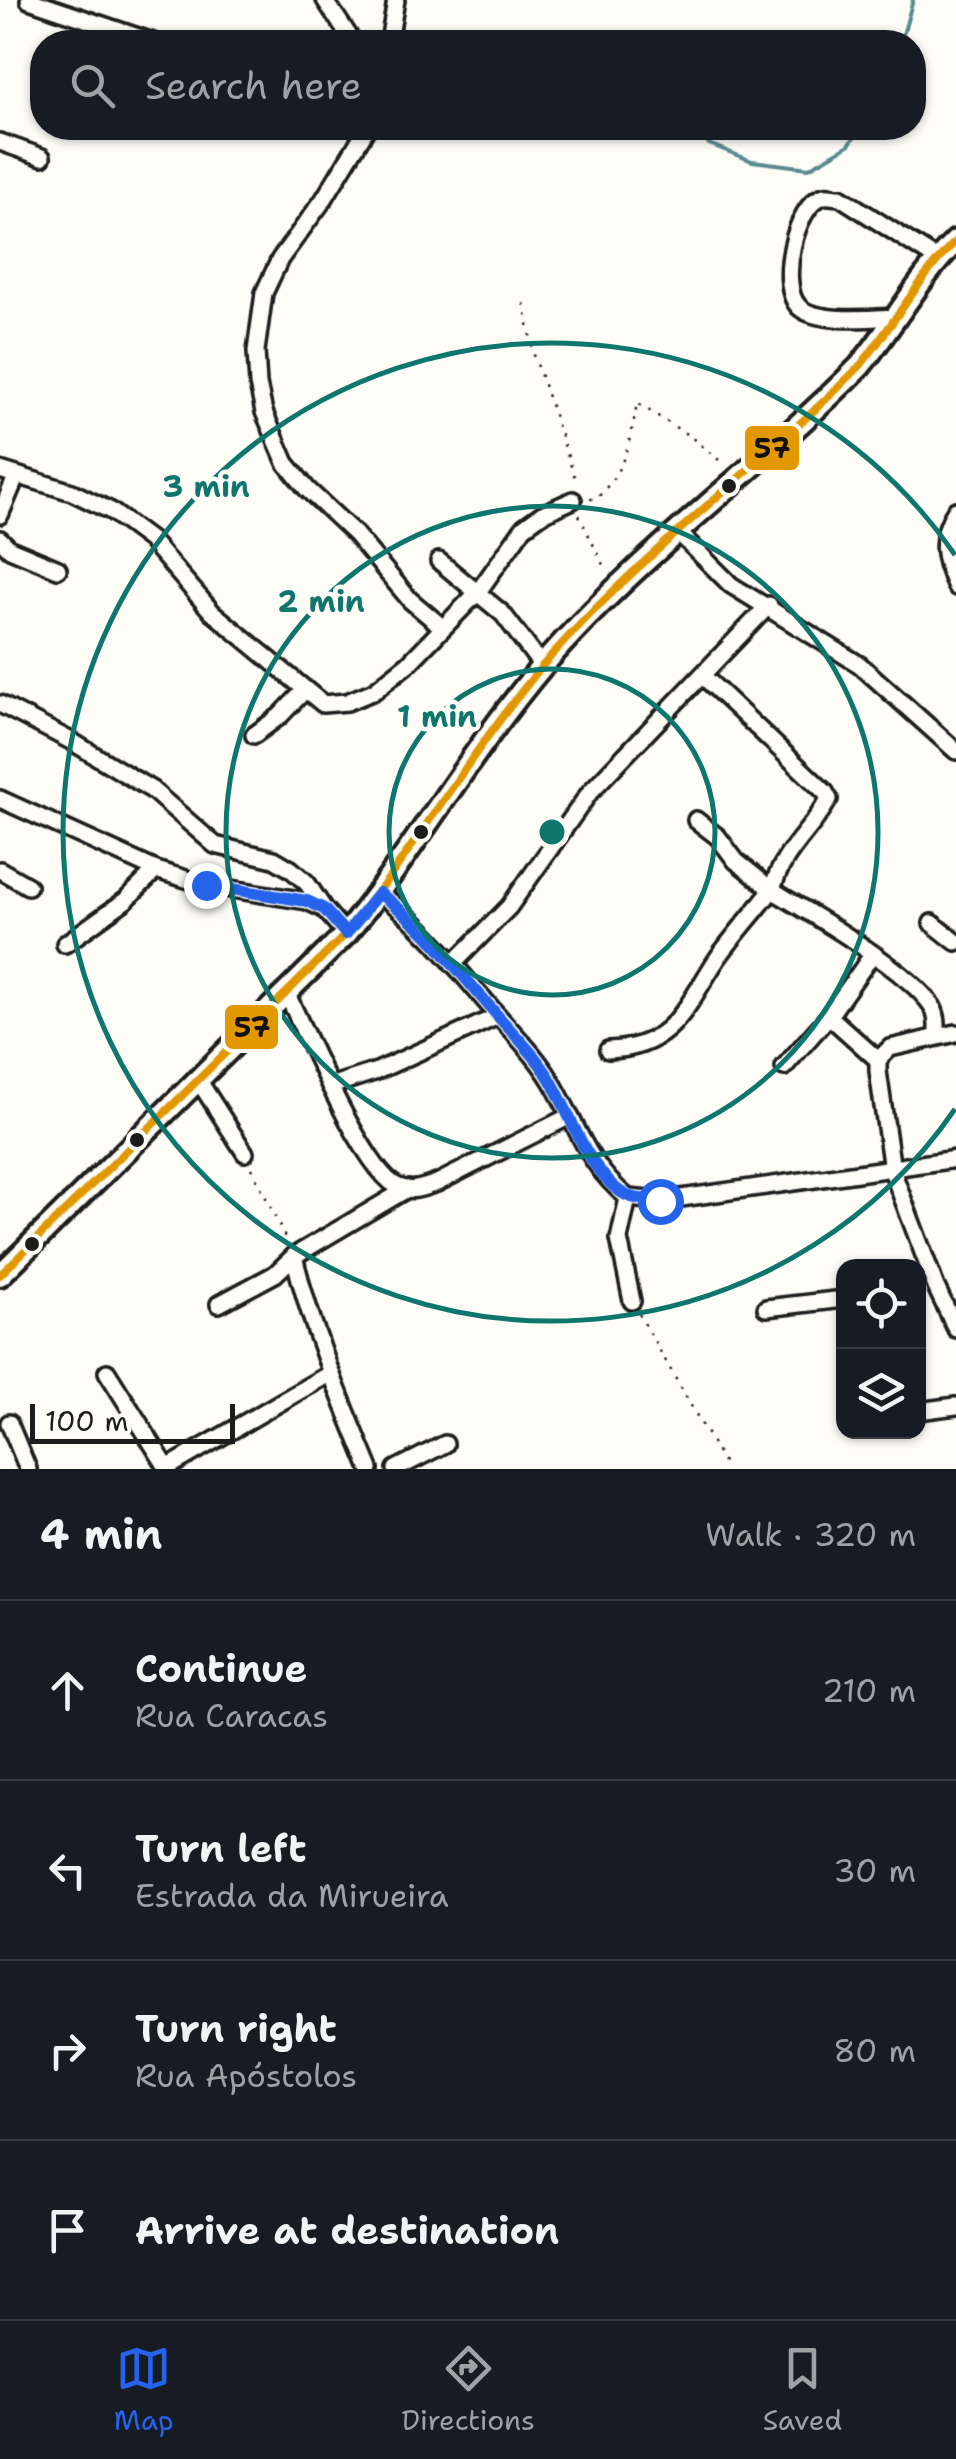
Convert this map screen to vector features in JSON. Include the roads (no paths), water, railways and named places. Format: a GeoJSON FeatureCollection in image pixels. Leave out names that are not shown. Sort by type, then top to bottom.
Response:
{"type":"FeatureCollection","features":[{"type":"Feature","properties":{"kind":"main road"},"geometry":{"type":"LineString","coordinates":[[0,1276],[346,934],[542,666],[616,590],[860,366],[956,240]]}},
{"type":"Feature","properties":{"kind":"street"},"geometry":{"type":"LineString","coordinates":[[324,0],[345,30]]}},
{"type":"Feature","properties":{"kind":"street"},"geometry":{"type":"LineString","coordinates":[[391,30],[396,0]]}},
{"type":"Feature","properties":{"kind":"street"},"geometry":{"type":"LineString","coordinates":[[39,2],[120,30]]}},
{"type":"Feature","properties":{"kind":"street"},"geometry":{"type":"LineString","coordinates":[[360,140],[324,200],[280,259],[264,292],[256,351],[258,384],[264,412],[286,463],[307,489],[355,534],[410,600],[442,627]]}},
{"type":"Feature","properties":{"kind":"street"},"geometry":{"type":"LineString","coordinates":[[0,142],[42,158]]}},
{"type":"Feature","properties":{"kind":"street"},"geometry":{"type":"LineString","coordinates":[[898,317],[830,317],[801,310],[793,298],[791,252],[796,230],[811,204],[824,196],[840,197],[938,260]]}},
{"type":"Feature","properties":{"kind":"street"},"geometry":{"type":"LineString","coordinates":[[0,516],[8,474],[72,492],[111,511],[150,540],[212,612],[323,704],[347,702],[374,691],[409,663],[478,592],[524,528],[542,514],[573,500]]}},
{"type":"Feature","properties":{"kind":"street"},"geometry":{"type":"LineString","coordinates":[[956,510],[942,545],[956,587]]}},
{"type":"Feature","properties":{"kind":"street"},"geometry":{"type":"LineString","coordinates":[[678,532],[731,585],[860,665],[956,751]]}},
{"type":"Feature","properties":{"kind":"street"},"geometry":{"type":"LineString","coordinates":[[0,538],[10,549],[58,569]]}},
{"type":"Feature","properties":{"kind":"street"},"geometry":{"type":"LineString","coordinates":[[439,561],[503,614],[542,666]]}},
{"type":"Feature","properties":{"kind":"street"},"geometry":{"type":"LineString","coordinates":[[452,964],[510,907],[590,792],[769,606]]}},
{"type":"Feature","properties":{"kind":"street"},"geometry":{"type":"LineString","coordinates":[[608,1050],[641,1046],[672,1027],[720,955],[772,890],[792,846],[828,799],[703,676]]}},
{"type":"Feature","properties":{"kind":"street"},"geometry":{"type":"LineString","coordinates":[[254,734],[280,716],[304,691]]}},
{"type":"Feature","properties":{"kind":"street"},"geometry":{"type":"LineString","coordinates":[[0,704],[152,790],[215,845],[274,859],[291,868],[346,934]]}},
{"type":"Feature","properties":{"kind":"street"},"geometry":{"type":"LineString","coordinates":[[0,799],[156,870],[206,885],[307,901],[324,909]]}},
{"type":"Feature","properties":{"kind":"street"},"geometry":{"type":"LineString","coordinates":[[696,820],[718,837],[736,861],[772,890],[829,924],[924,996],[937,1020],[936,1036]]}},
{"type":"Feature","properties":{"kind":"street"},"geometry":{"type":"LineString","coordinates":[[0,870],[28,886]]}},
{"type":"Feature","properties":{"kind":"street"},"geometry":{"type":"LineString","coordinates":[[64,944],[126,900],[156,870]]}},
{"type":"Feature","properties":{"kind":"street"},"geometry":{"type":"LineString","coordinates":[[379,893],[397,906],[452,964],[543,1069],[600,1172],[628,1198],[660,1201],[956,1159]]}},
{"type":"Feature","properties":{"kind":"street"},"geometry":{"type":"LineString","coordinates":[[932,923],[956,942]]}},
{"type":"Feature","properties":{"kind":"street"},"geometry":{"type":"LineString","coordinates":[[784,1067],[829,1016],[872,955]]}},
{"type":"Feature","properties":{"kind":"street"},"geometry":{"type":"LineString","coordinates":[[286,992],[330,1086],[388,1181],[414,1190],[437,1183],[568,1116]]}},
{"type":"Feature","properties":{"kind":"street"},"geometry":{"type":"LineString","coordinates":[[330,1086],[378,1071],[498,1016]]}},
{"type":"Feature","properties":{"kind":"street"},"geometry":{"type":"LineString","coordinates":[[829,1016],[878,1060],[892,1170],[936,1288],[956,1329]]}},
{"type":"Feature","properties":{"kind":"street"},"geometry":{"type":"LineString","coordinates":[[878,1060],[890,1048],[956,1033]]}},
{"type":"Feature","properties":{"kind":"street"},"geometry":{"type":"LineString","coordinates":[[197,1078],[244,1153]]}},
{"type":"Feature","properties":{"kind":"street"},"geometry":{"type":"LineString","coordinates":[[219,1304],[274,1274],[294,1256],[407,1189]]}},
{"type":"Feature","properties":{"kind":"street"},"geometry":{"type":"LineString","coordinates":[[628,1198],[619,1239],[632,1301]]}},
{"type":"Feature","properties":{"kind":"street"},"geometry":{"type":"LineString","coordinates":[[294,1256],[329,1374],[370,1469]]}},
{"type":"Feature","properties":{"kind":"street"},"geometry":{"type":"LineString","coordinates":[[926,1289],[936,1288]]}},
{"type":"Feature","properties":{"kind":"street"},"geometry":{"type":"LineString","coordinates":[[766,1308],[836,1300]]}},
{"type":"Feature","properties":{"kind":"street"},"geometry":{"type":"LineString","coordinates":[[107,1372],[167,1469],[329,1374]]}},
{"type":"Feature","properties":{"kind":"street"},"geometry":{"type":"LineString","coordinates":[[926,1410],[956,1406]]}},
{"type":"Feature","properties":{"kind":"street"},"geometry":{"type":"LineString","coordinates":[[9,1423],[28,1469]]}},
{"type":"Feature","properties":{"kind":"street"},"geometry":{"type":"LineString","coordinates":[[396,1469],[444,1444]]}},
{"type":"Feature","properties":{"kind":"waterway"},"geometry":{"type":"LineString","coordinates":[[904,30],[913,0]]}},
{"type":"Feature","properties":{"kind":"waterway"},"geometry":{"type":"LineString","coordinates":[[706,140],[752,161],[809,168],[852,140]]}}]}
